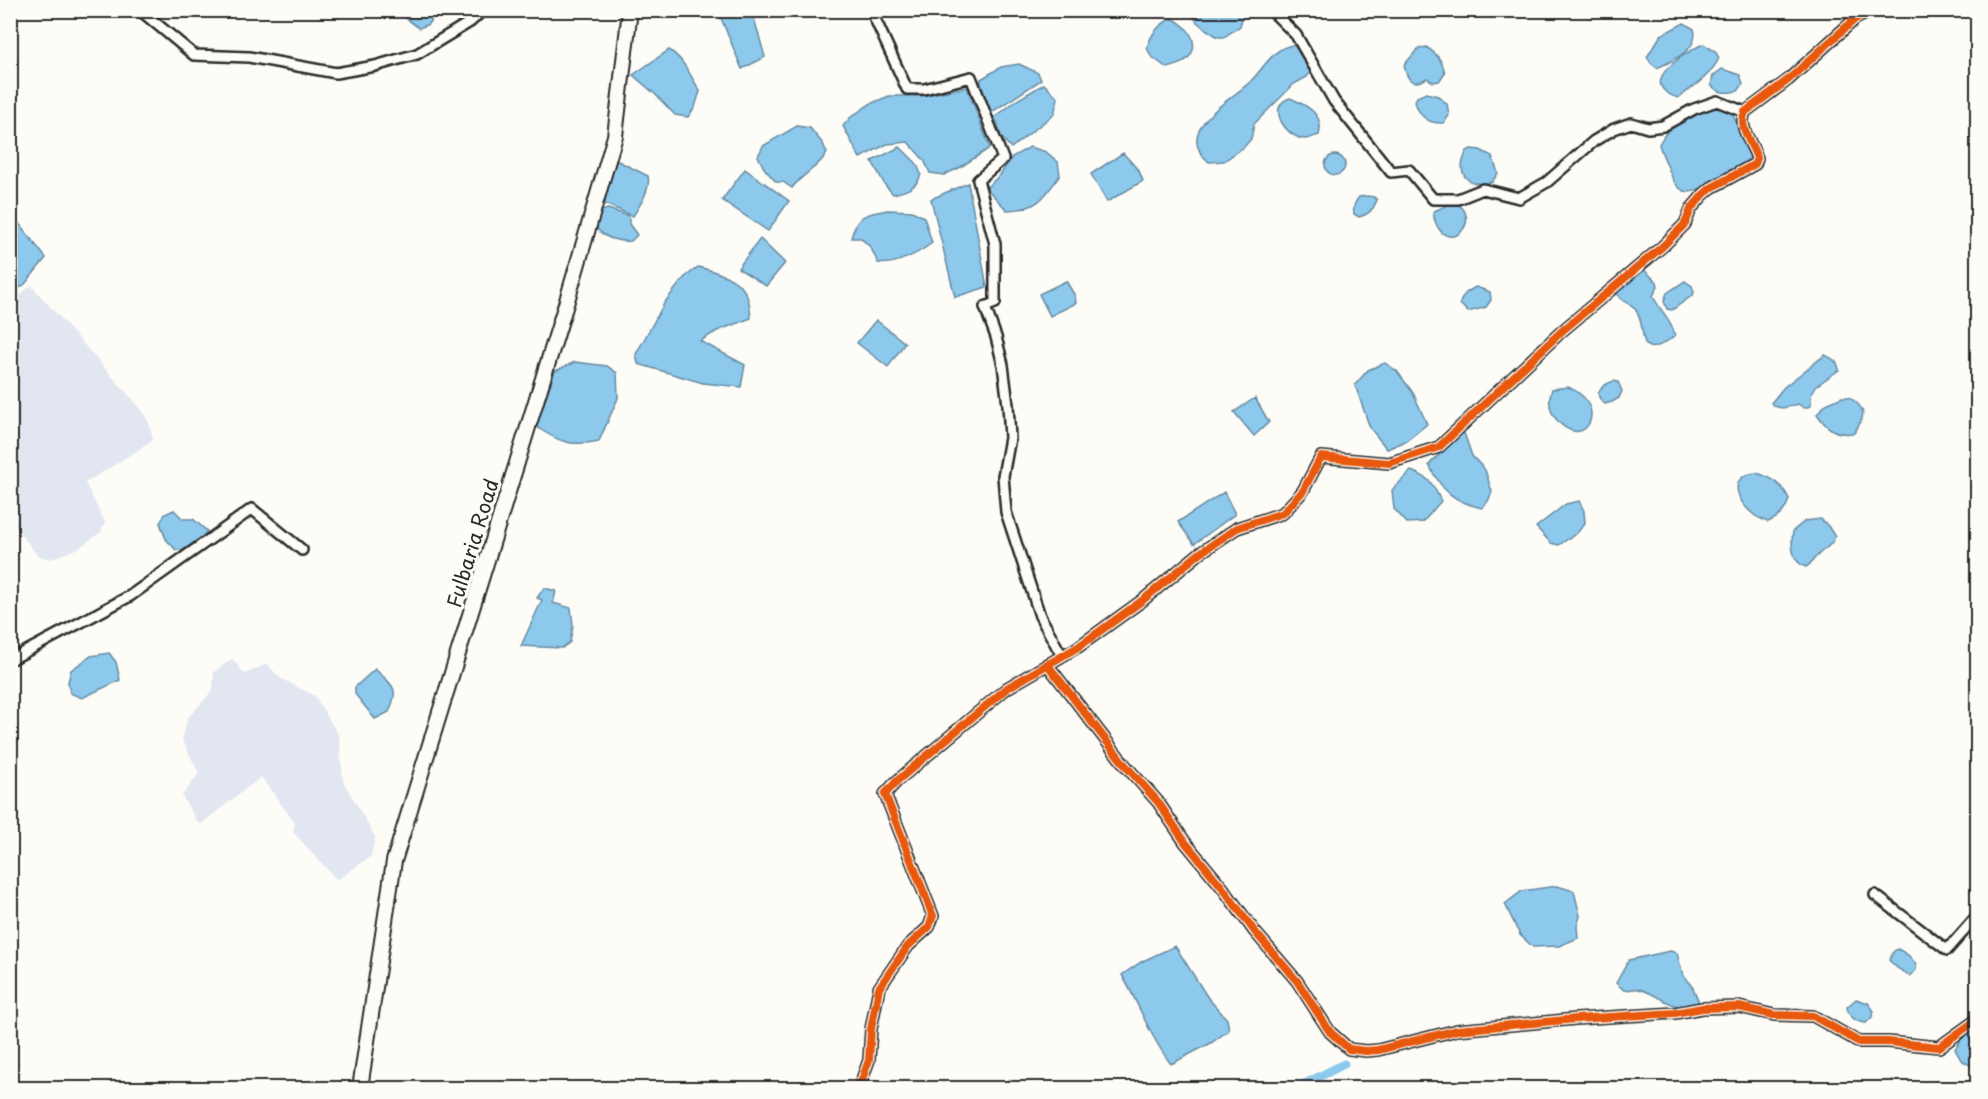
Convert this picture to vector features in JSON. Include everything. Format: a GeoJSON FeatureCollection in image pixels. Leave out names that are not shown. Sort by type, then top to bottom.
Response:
{"type":"FeatureCollection","features":[{"type":"Feature","properties":{"kind":"main road","name":"Fulbaria Road"},"geometry":{"type":"LineString","coordinates":[[360,1089],[394,861],[615,136],[630,10]]}},
{"type":"Feature","properties":{"kind":"street"},"geometry":{"type":"LineString","coordinates":[[140,10],[194,55],[249,57],[336,73],[375,66],[417,54],[470,22],[483,10]]}},
{"type":"Feature","properties":{"kind":"street"},"geometry":{"type":"LineString","coordinates":[[871,10],[907,89],[924,89],[971,77],[1003,159],[978,180],[995,244],[995,303],[985,307],[1003,365],[1008,405],[1010,438],[1003,476],[1006,512],[1040,616],[1062,656]]}},
{"type":"Feature","properties":{"kind":"street"},"geometry":{"type":"LineString","coordinates":[[1271,10],[1296,35],[1334,101],[1391,172],[1409,170],[1432,199],[1458,199],[1483,189],[1519,198],[1547,182],[1594,141],[1614,129],[1631,123],[1648,128],[1663,126],[1700,106],[1717,101],[1745,112]]}},
{"type":"Feature","properties":{"kind":"street"},"geometry":{"type":"LineString","coordinates":[[859,1089],[869,1060],[871,1029],[879,988],[908,946],[929,927],[933,916],[885,794],[905,774],[1007,688],[1078,647],[1200,553],[1237,528],[1283,513],[1303,491],[1321,457],[1389,463],[1439,447],[1562,331],[1663,246],[1684,224],[1691,209],[1703,195],[1711,188],[1755,164],[1757,158],[1742,118],[1745,112],[1788,80],[1855,19],[1873,10]]}},
{"type":"Feature","properties":{"kind":"street"},"geometry":{"type":"LineString","coordinates":[[10,660],[130,596],[252,509],[302,550]]}},
{"type":"Feature","properties":{"kind":"street"},"geometry":{"type":"LineString","coordinates":[[1047,664],[1125,765],[1158,802],[1185,842],[1255,932],[1297,981],[1330,1032],[1349,1049],[1378,1050],[1457,1030],[1675,1013],[1702,1008],[1739,1007],[1774,1015],[1813,1016],[1859,1042],[1888,1042],[1939,1047],[1977,1019]]}},
{"type":"Feature","properties":{"kind":"street"},"geometry":{"type":"LineString","coordinates":[[1875,895],[1947,950],[1977,915]]}},
{"type":"Feature","properties":{"kind":"shaded area"},"geometry":{"type":"Polygon","coordinates":[[[31,285],[141,409],[149,423],[153,439],[85,483],[105,522],[101,532],[79,548],[50,559],[37,555],[11,521],[11,304],[31,285]]]}},
{"type":"Feature","properties":{"kind":"shaded area"},"geometry":{"type":"Polygon","coordinates":[[[232,659],[245,674],[267,664],[280,678],[315,696],[339,736],[343,781],[375,837],[371,856],[337,880],[293,832],[295,823],[261,777],[201,824],[198,823],[182,796],[199,773],[182,740],[187,719],[213,690],[214,672],[232,659]]]}},
{"type":"Feature","properties":{"kind":"water"},"geometry":{"type":"Polygon","coordinates":[[[396,11],[439,11],[427,25],[419,28],[396,11]]]}},
{"type":"Feature","properties":{"kind":"water"},"geometry":{"type":"Polygon","coordinates":[[[735,11],[752,11],[765,57],[742,69],[721,18],[735,11]]]}},
{"type":"Feature","properties":{"kind":"water"},"geometry":{"type":"Polygon","coordinates":[[[1190,11],[1244,11],[1240,26],[1224,37],[1218,37],[1197,22],[1190,11]]]}},
{"type":"Feature","properties":{"kind":"water"},"geometry":{"type":"Polygon","coordinates":[[[1172,18],[1188,31],[1194,46],[1187,59],[1167,68],[1151,56],[1147,48],[1156,30],[1172,18]]]}},
{"type":"Feature","properties":{"kind":"water"},"geometry":{"type":"Polygon","coordinates":[[[1684,23],[1694,29],[1693,43],[1683,53],[1657,68],[1647,57],[1661,35],[1684,23]]]}},
{"type":"Feature","properties":{"kind":"water"},"geometry":{"type":"Polygon","coordinates":[[[1703,44],[1715,51],[1719,58],[1716,64],[1701,81],[1678,98],[1666,92],[1661,85],[1662,77],[1667,69],[1685,54],[1703,44]]]}},
{"type":"Feature","properties":{"kind":"water"},"geometry":{"type":"Polygon","coordinates":[[[1293,45],[1308,63],[1311,71],[1307,77],[1294,84],[1254,124],[1251,139],[1244,147],[1224,161],[1209,162],[1199,150],[1197,139],[1201,127],[1219,107],[1251,81],[1269,59],[1280,50],[1293,45]]]}},
{"type":"Feature","properties":{"kind":"water"},"geometry":{"type":"Polygon","coordinates":[[[1426,47],[1438,58],[1445,73],[1439,81],[1433,82],[1427,78],[1414,82],[1407,75],[1404,65],[1418,49],[1426,47]]]}},
{"type":"Feature","properties":{"kind":"water"},"geometry":{"type":"Polygon","coordinates":[[[669,50],[683,63],[700,91],[695,107],[688,117],[675,115],[633,75],[669,50]]]}},
{"type":"Feature","properties":{"kind":"water"},"geometry":{"type":"Polygon","coordinates":[[[1019,64],[1038,73],[1041,80],[989,114],[980,95],[981,79],[1001,67],[1019,64]]]}},
{"type":"Feature","properties":{"kind":"water"},"geometry":{"type":"Polygon","coordinates":[[[1722,69],[1740,75],[1743,84],[1738,91],[1723,92],[1711,85],[1713,76],[1722,69]]]}},
{"type":"Feature","properties":{"kind":"water"},"geometry":{"type":"Polygon","coordinates":[[[1044,84],[1058,98],[1054,114],[1011,148],[1000,136],[998,124],[994,118],[1017,100],[1044,84]]]}},
{"type":"Feature","properties":{"kind":"water"},"geometry":{"type":"Polygon","coordinates":[[[967,87],[990,148],[944,175],[930,173],[924,160],[908,142],[887,144],[860,158],[843,126],[851,117],[870,104],[889,96],[921,96],[967,87]]]}},
{"type":"Feature","properties":{"kind":"water"},"geometry":{"type":"Polygon","coordinates":[[[1426,93],[1438,96],[1447,104],[1449,115],[1444,123],[1429,121],[1419,111],[1415,101],[1417,97],[1426,93]]]}},
{"type":"Feature","properties":{"kind":"water"},"geometry":{"type":"Polygon","coordinates":[[[1290,98],[1308,107],[1317,116],[1319,135],[1305,139],[1285,128],[1281,121],[1279,108],[1290,98]]]}},
{"type":"Feature","properties":{"kind":"water"},"geometry":{"type":"Polygon","coordinates":[[[1716,105],[1731,110],[1751,157],[1701,188],[1688,192],[1682,190],[1671,175],[1659,144],[1670,128],[1683,118],[1716,105]]]}},
{"type":"Feature","properties":{"kind":"water"},"geometry":{"type":"Polygon","coordinates":[[[797,126],[810,128],[827,153],[792,188],[783,182],[776,182],[764,168],[758,156],[763,146],[797,126]]]}},
{"type":"Feature","properties":{"kind":"water"},"geometry":{"type":"Polygon","coordinates":[[[900,147],[916,163],[921,174],[914,186],[893,194],[885,185],[872,161],[900,147]]]}},
{"type":"Feature","properties":{"kind":"water"},"geometry":{"type":"Polygon","coordinates":[[[1030,147],[1046,152],[1058,162],[1060,175],[1044,196],[1033,205],[1007,210],[986,188],[1000,175],[1012,157],[1030,147]]]}},
{"type":"Feature","properties":{"kind":"water"},"geometry":{"type":"Polygon","coordinates":[[[1480,150],[1492,156],[1498,173],[1492,182],[1476,183],[1466,177],[1462,166],[1467,151],[1480,150]]]}},
{"type":"Feature","properties":{"kind":"water"},"geometry":{"type":"Polygon","coordinates":[[[1123,153],[1139,171],[1143,181],[1107,202],[1091,174],[1123,153]]]}},
{"type":"Feature","properties":{"kind":"water"},"geometry":{"type":"Polygon","coordinates":[[[1335,155],[1342,158],[1345,165],[1342,172],[1335,175],[1328,172],[1325,165],[1328,158],[1335,155]]]}},
{"type":"Feature","properties":{"kind":"water"},"geometry":{"type":"Polygon","coordinates":[[[618,161],[648,176],[649,181],[642,202],[633,216],[605,204],[609,163],[618,161]]]}},
{"type":"Feature","properties":{"kind":"water"},"geometry":{"type":"Polygon","coordinates":[[[745,169],[789,201],[768,231],[722,200],[745,169]]]}},
{"type":"Feature","properties":{"kind":"water"},"geometry":{"type":"Polygon","coordinates":[[[968,183],[987,287],[955,297],[931,199],[968,183]]]}},
{"type":"Feature","properties":{"kind":"water"},"geometry":{"type":"Polygon","coordinates":[[[1367,196],[1377,200],[1370,211],[1359,217],[1354,214],[1355,203],[1359,197],[1367,196]]]}},
{"type":"Feature","properties":{"kind":"water"},"geometry":{"type":"Polygon","coordinates":[[[1455,202],[1463,208],[1466,223],[1458,234],[1445,235],[1439,229],[1434,211],[1455,202]]]}},
{"type":"Feature","properties":{"kind":"water"},"geometry":{"type":"Polygon","coordinates":[[[608,209],[629,216],[629,224],[637,235],[631,241],[610,238],[593,224],[594,213],[608,209]]]}},
{"type":"Feature","properties":{"kind":"water"},"geometry":{"type":"Polygon","coordinates":[[[888,210],[912,211],[924,217],[932,243],[914,255],[899,261],[878,263],[871,248],[861,238],[851,238],[856,224],[864,216],[888,210]]]}},
{"type":"Feature","properties":{"kind":"water"},"geometry":{"type":"Polygon","coordinates":[[[11,213],[46,258],[25,284],[11,294],[11,213]]]}},
{"type":"Feature","properties":{"kind":"water"},"geometry":{"type":"Polygon","coordinates":[[[760,239],[785,263],[766,286],[738,268],[760,239]]]}},
{"type":"Feature","properties":{"kind":"water"},"geometry":{"type":"Polygon","coordinates":[[[698,267],[735,281],[741,286],[748,299],[751,318],[717,331],[700,341],[745,365],[741,387],[703,383],[638,364],[636,354],[665,302],[684,278],[698,267]]]}},
{"type":"Feature","properties":{"kind":"water"},"geometry":{"type":"Polygon","coordinates":[[[1643,269],[1657,282],[1658,286],[1653,296],[1675,336],[1653,347],[1648,346],[1645,342],[1636,310],[1619,297],[1617,290],[1643,269]]]}},
{"type":"Feature","properties":{"kind":"water"},"geometry":{"type":"Polygon","coordinates":[[[1066,281],[1075,296],[1076,303],[1050,316],[1039,294],[1066,281]]]}},
{"type":"Feature","properties":{"kind":"water"},"geometry":{"type":"Polygon","coordinates":[[[1685,281],[1692,286],[1693,295],[1672,310],[1667,309],[1664,301],[1667,293],[1685,281]]]}},
{"type":"Feature","properties":{"kind":"water"},"geometry":{"type":"Polygon","coordinates":[[[1476,287],[1490,292],[1491,300],[1486,307],[1468,312],[1460,304],[1466,293],[1476,287]]]}},
{"type":"Feature","properties":{"kind":"water"},"geometry":{"type":"Polygon","coordinates":[[[876,320],[905,343],[888,367],[857,343],[876,320]]]}},
{"type":"Feature","properties":{"kind":"water"},"geometry":{"type":"Polygon","coordinates":[[[1825,355],[1836,362],[1839,370],[1816,386],[1811,395],[1811,406],[1804,408],[1798,404],[1780,408],[1771,403],[1784,387],[1825,355]]]}},
{"type":"Feature","properties":{"kind":"water"},"geometry":{"type":"Polygon","coordinates":[[[575,362],[607,366],[617,373],[618,398],[599,441],[565,442],[535,426],[555,371],[575,362]]]}},
{"type":"Feature","properties":{"kind":"water"},"geometry":{"type":"Polygon","coordinates":[[[1385,363],[1397,371],[1413,393],[1427,424],[1406,441],[1387,449],[1370,428],[1355,385],[1368,370],[1385,363]]]}},
{"type":"Feature","properties":{"kind":"water"},"geometry":{"type":"Polygon","coordinates":[[[1614,381],[1618,382],[1622,391],[1619,398],[1605,404],[1599,396],[1600,390],[1614,381]]]}},
{"type":"Feature","properties":{"kind":"water"},"geometry":{"type":"Polygon","coordinates":[[[1568,387],[1580,394],[1591,410],[1588,426],[1582,430],[1575,431],[1566,428],[1556,419],[1551,408],[1552,389],[1568,387]]]}},
{"type":"Feature","properties":{"kind":"water"},"geometry":{"type":"Polygon","coordinates":[[[1842,397],[1849,397],[1862,409],[1861,421],[1854,433],[1833,430],[1817,414],[1826,404],[1842,397]]]}},
{"type":"Feature","properties":{"kind":"water"},"geometry":{"type":"Polygon","coordinates":[[[1255,398],[1269,422],[1254,436],[1234,412],[1255,398]]]}},
{"type":"Feature","properties":{"kind":"water"},"geometry":{"type":"Polygon","coordinates":[[[1463,430],[1472,456],[1485,470],[1492,492],[1482,508],[1450,494],[1438,481],[1429,465],[1463,430]]]}},
{"type":"Feature","properties":{"kind":"water"},"geometry":{"type":"Polygon","coordinates":[[[1411,471],[1430,482],[1441,501],[1423,522],[1407,523],[1394,509],[1392,490],[1411,471]]]}},
{"type":"Feature","properties":{"kind":"water"},"geometry":{"type":"Polygon","coordinates":[[[1756,473],[1776,482],[1789,499],[1782,514],[1768,522],[1748,510],[1737,490],[1741,479],[1756,473]]]}},
{"type":"Feature","properties":{"kind":"water"},"geometry":{"type":"Polygon","coordinates":[[[1224,492],[1235,514],[1194,544],[1178,522],[1224,492]]]}},
{"type":"Feature","properties":{"kind":"water"},"geometry":{"type":"Polygon","coordinates":[[[1579,501],[1584,511],[1585,523],[1577,533],[1559,545],[1551,543],[1536,527],[1566,504],[1579,501]]]}},
{"type":"Feature","properties":{"kind":"water"},"geometry":{"type":"Polygon","coordinates":[[[174,510],[183,519],[193,519],[207,531],[197,542],[186,549],[176,550],[166,539],[160,523],[165,514],[174,510]]]}},
{"type":"Feature","properties":{"kind":"water"},"geometry":{"type":"Polygon","coordinates":[[[1821,519],[1835,537],[1806,567],[1801,565],[1795,557],[1792,547],[1793,531],[1805,521],[1821,519]]]}},
{"type":"Feature","properties":{"kind":"water"},"geometry":{"type":"Polygon","coordinates":[[[544,588],[556,591],[553,603],[571,608],[573,626],[570,642],[562,648],[521,646],[542,600],[537,598],[544,588]]]}},
{"type":"Feature","properties":{"kind":"water"},"geometry":{"type":"Polygon","coordinates":[[[109,653],[116,662],[120,680],[82,698],[70,693],[68,682],[71,670],[91,656],[109,653]]]}},
{"type":"Feature","properties":{"kind":"water"},"geometry":{"type":"Polygon","coordinates":[[[375,669],[390,683],[394,697],[389,712],[375,719],[355,694],[355,687],[375,669]]]}},
{"type":"Feature","properties":{"kind":"water"},"geometry":{"type":"Polygon","coordinates":[[[1557,886],[1574,891],[1580,916],[1577,926],[1578,938],[1559,946],[1533,947],[1520,935],[1505,904],[1522,891],[1557,886]]]}},
{"type":"Feature","properties":{"kind":"water"},"geometry":{"type":"Polygon","coordinates":[[[1175,946],[1208,998],[1227,1019],[1229,1030],[1211,1043],[1171,1064],[1157,1043],[1122,975],[1141,962],[1175,946]]]}},
{"type":"Feature","properties":{"kind":"water"},"geometry":{"type":"Polygon","coordinates":[[[1898,949],[1916,964],[1916,970],[1910,976],[1889,960],[1894,951],[1898,949]]]}},
{"type":"Feature","properties":{"kind":"water"},"geometry":{"type":"Polygon","coordinates":[[[1670,951],[1677,953],[1683,975],[1693,988],[1699,1002],[1683,1007],[1668,1003],[1639,989],[1624,990],[1616,983],[1629,960],[1670,951]]]}},
{"type":"Feature","properties":{"kind":"water"},"geometry":{"type":"Polygon","coordinates":[[[1856,999],[1868,1003],[1874,1011],[1866,1023],[1859,1022],[1849,1013],[1847,1007],[1856,999]]]}},
{"type":"Feature","properties":{"kind":"water"},"geometry":{"type":"Polygon","coordinates":[[[1977,1028],[1977,1069],[1961,1060],[1955,1049],[1966,1032],[1977,1028]]]}},
{"type":"Feature","properties":{"kind":"waterway"},"geometry":{"type":"LineString","coordinates":[[1297,1088],[1344,1064]]}},
{"type":"Feature","properties":{"kind":"cycle path"},"geometry":{"type":"LineString","coordinates":[[859,1088],[869,1060],[871,1029],[879,988],[908,946],[929,927],[933,916],[885,794],[897,781],[1007,688],[1078,647],[1143,600],[1200,553],[1237,528],[1283,513],[1303,491],[1321,457],[1389,463],[1439,447],[1562,331],[1663,246],[1685,224],[1691,209],[1703,195],[1711,188],[1755,164],[1757,158],[1743,123],[1745,112],[1788,80],[1855,19],[1873,10]]}},
{"type":"Feature","properties":{"kind":"cycle path"},"geometry":{"type":"LineString","coordinates":[[1047,664],[1125,765],[1158,802],[1185,842],[1255,932],[1297,981],[1330,1032],[1349,1049],[1378,1050],[1457,1030],[1675,1013],[1702,1008],[1739,1007],[1774,1015],[1813,1016],[1859,1042],[1888,1042],[1939,1047],[1978,1019]]}}]}
